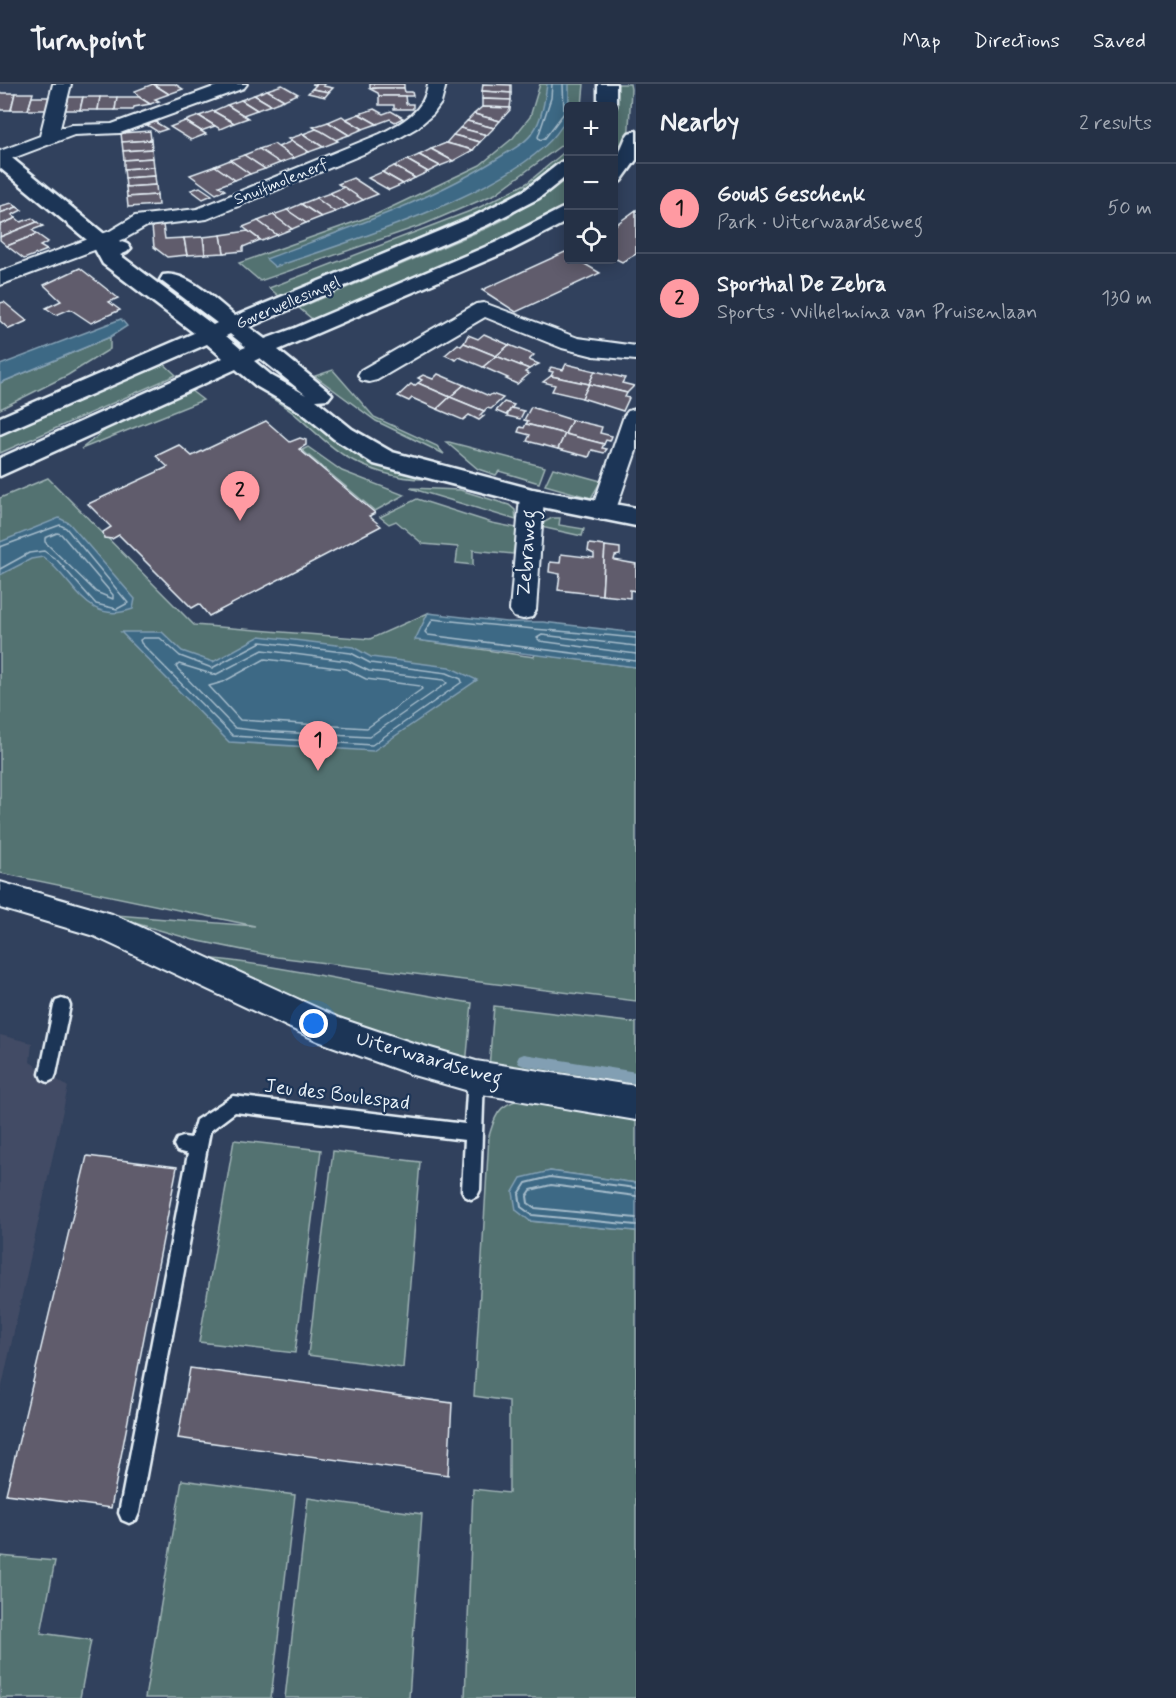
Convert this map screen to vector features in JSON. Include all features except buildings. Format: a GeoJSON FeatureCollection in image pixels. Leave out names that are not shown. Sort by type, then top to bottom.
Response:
{"type":"FeatureCollection","features":[{"type":"Feature","properties":{"kind":"main road"},"geometry":{"type":"LineString","coordinates":[[607,84],[607,102]]}},
{"type":"Feature","properties":{"kind":"main road"},"geometry":{"type":"LineString","coordinates":[[618,172],[633,149],[636,137]]}},
{"type":"Feature","properties":{"kind":"main road"},"geometry":{"type":"LineString","coordinates":[[0,158],[101,241],[124,249],[213,306],[234,326],[364,428],[426,456],[469,479]]}},
{"type":"Feature","properties":{"kind":"main road","name":"Goverwellesingel"},"geometry":{"type":"LineString","coordinates":[[0,426],[50,402],[480,221],[532,194],[564,169]]}},
{"type":"Feature","properties":{"kind":"main road","name":"Goverwellesingel"},"geometry":{"type":"LineString","coordinates":[[0,468],[238,359],[504,246],[564,215]]}},
{"type":"Feature","properties":{"kind":"main road"},"geometry":{"type":"LineString","coordinates":[[101,241],[111,259],[171,303],[264,381],[310,407],[343,434],[383,458],[532,497],[636,517]]}},
{"type":"Feature","properties":{"kind":"street"},"geometry":{"type":"LineString","coordinates":[[48,139],[62,84]]}},
{"type":"Feature","properties":{"kind":"street"},"geometry":{"type":"LineString","coordinates":[[0,158],[72,130],[114,129],[238,84]]}},
{"type":"Feature","properties":{"kind":"street","name":"Snuifmolenerf"},"geometry":{"type":"LineString","coordinates":[[0,279],[117,235],[142,220],[200,215],[386,138],[408,127],[421,117],[432,104],[437,93],[437,84]]}},
{"type":"Feature","properties":{"kind":"street"},"geometry":{"type":"LineString","coordinates":[[369,375],[484,309],[570,342],[594,349],[636,354]]}},
{"type":"Feature","properties":{"kind":"street"},"geometry":{"type":"LineString","coordinates":[[603,512],[636,416]]}},
{"type":"Feature","properties":{"kind":"street","name":"Zebraweg"},"geometry":{"type":"LineString","coordinates":[[523,610],[532,497]]}},
{"type":"Feature","properties":{"kind":"street","name":"Uiterwaardseweg"},"geometry":{"type":"LineString","coordinates":[[0,895],[101,924],[330,1030],[413,1059],[477,1077],[636,1103]]}},
{"type":"Feature","properties":{"kind":"lane"},"geometry":{"type":"LineString","coordinates":[[48,1074],[62,1006]]}},
{"type":"Feature","properties":{"kind":"lane"},"geometry":{"type":"LineString","coordinates":[[471,1190],[477,1077]]}},
{"type":"Feature","properties":{"kind":"lane","name":"Jeu des Boulespad"},"geometry":{"type":"LineString","coordinates":[[129,1513],[191,1146],[202,1126],[233,1104],[474,1133]]}},
{"type":"Feature","properties":{"kind":"shaded area"},"geometry":{"type":"Polygon","coordinates":[[[0,1035],[32,1043],[30,1062],[68,1087],[0,1395],[0,1035]]]}},
{"type":"Feature","properties":{"kind":"green space"},"geometry":{"type":"Polygon","coordinates":[[[540,84],[584,84],[582,102],[564,102],[563,144],[495,194],[425,224],[260,281],[239,263],[377,214],[480,165],[513,138],[530,117],[540,84]]]}},
{"type":"Feature","properties":{"kind":"green space"},"geometry":{"type":"Polygon","coordinates":[[[613,84],[630,84],[628,146],[618,162],[618,102],[613,102],[613,84]]]}},
{"type":"Feature","properties":{"kind":"green space"},"geometry":{"type":"Polygon","coordinates":[[[564,152],[564,163],[539,184],[514,197],[280,297],[269,288],[478,208],[527,183],[564,152]]]}},
{"type":"Feature","properties":{"kind":"green space"},"geometry":{"type":"Polygon","coordinates":[[[564,177],[564,207],[537,224],[317,323],[299,308],[487,228],[509,217],[564,177]]]}},
{"type":"Feature","properties":{"kind":"green space"},"geometry":{"type":"Polygon","coordinates":[[[110,337],[110,349],[68,375],[0,409],[0,383],[110,337]]]}},
{"type":"Feature","properties":{"kind":"green space"},"geometry":{"type":"Polygon","coordinates":[[[160,360],[176,375],[0,453],[0,431],[160,360]]]}},
{"type":"Feature","properties":{"kind":"green space"},"geometry":{"type":"Polygon","coordinates":[[[333,370],[374,417],[437,446],[444,454],[376,421],[315,376],[333,370]]]}},
{"type":"Feature","properties":{"kind":"green space"},"geometry":{"type":"Polygon","coordinates":[[[190,390],[203,400],[81,449],[113,424],[190,390]]]}},
{"type":"Feature","properties":{"kind":"green space"},"geometry":{"type":"Polygon","coordinates":[[[279,394],[383,465],[425,479],[383,473],[345,456],[291,411],[271,398],[279,394]]]}},
{"type":"Feature","properties":{"kind":"green space"},"geometry":{"type":"Polygon","coordinates":[[[446,442],[545,467],[539,483],[499,471],[496,475],[478,469],[446,442]]]}},
{"type":"Feature","properties":{"kind":"green space"},"geometry":{"type":"Polygon","coordinates":[[[308,447],[342,471],[404,495],[375,511],[302,450],[308,447]]]}},
{"type":"Feature","properties":{"kind":"green space"},"geometry":{"type":"Polygon","coordinates":[[[553,468],[601,481],[591,498],[545,485],[553,468]]]}},
{"type":"Feature","properties":{"kind":"green space"},"geometry":{"type":"Polygon","coordinates":[[[48,478],[194,625],[370,639],[428,613],[416,640],[534,657],[535,654],[636,667],[636,1001],[277,957],[194,940],[103,914],[255,926],[0,873],[0,498],[48,478]]]}},
{"type":"Feature","properties":{"kind":"green space"},"geometry":{"type":"Polygon","coordinates":[[[410,488],[460,490],[509,505],[515,510],[516,520],[410,488]]]}},
{"type":"Feature","properties":{"kind":"green space"},"geometry":{"type":"Polygon","coordinates":[[[417,499],[492,523],[517,528],[513,554],[473,550],[473,565],[456,563],[458,547],[423,544],[396,521],[389,524],[380,517],[417,499]]]}},
{"type":"Feature","properties":{"kind":"green space"},"geometry":{"type":"Polygon","coordinates":[[[552,518],[560,518],[559,525],[584,529],[582,536],[541,527],[543,523],[552,518]]]}},
{"type":"Feature","properties":{"kind":"green space"},"geometry":{"type":"Polygon","coordinates":[[[197,957],[266,966],[472,1003],[466,1065],[419,1057],[197,957]]]}},
{"type":"Feature","properties":{"kind":"green space"},"geometry":{"type":"Polygon","coordinates":[[[494,1006],[636,1023],[636,1092],[489,1068],[494,1006]]]}},
{"type":"Feature","properties":{"kind":"green space"},"geometry":{"type":"Polygon","coordinates":[[[531,1096],[636,1114],[636,1183],[550,1171],[530,1221],[636,1231],[636,1698],[465,1698],[473,1489],[509,1493],[509,1401],[474,1396],[489,1136],[495,1118],[502,1108],[531,1096]]]}},
{"type":"Feature","properties":{"kind":"green space"},"geometry":{"type":"Polygon","coordinates":[[[234,1140],[321,1150],[295,1353],[199,1342],[234,1140]]]}},
{"type":"Feature","properties":{"kind":"green space"},"geometry":{"type":"Polygon","coordinates":[[[333,1151],[420,1162],[403,1368],[308,1355],[333,1151]]]}},
{"type":"Feature","properties":{"kind":"green space"},"geometry":{"type":"Polygon","coordinates":[[[182,1480],[295,1495],[271,1698],[145,1698],[182,1480]]]}},
{"type":"Feature","properties":{"kind":"green space"},"geometry":{"type":"Polygon","coordinates":[[[308,1498],[422,1514],[409,1698],[285,1698],[308,1498]]]}},
{"type":"Feature","properties":{"kind":"green space"},"geometry":{"type":"Polygon","coordinates":[[[0,1556],[55,1561],[41,1633],[91,1640],[80,1698],[0,1698],[0,1556]]]}},
{"type":"Feature","properties":{"kind":"water"},"geometry":{"type":"Polygon","coordinates":[[[547,84],[569,84],[569,102],[564,102],[564,121],[547,144],[516,168],[478,189],[388,228],[275,267],[266,259],[416,201],[473,173],[526,140],[536,127],[543,109],[547,84]]]}},
{"type":"Feature","properties":{"kind":"water"},"geometry":{"type":"Polygon","coordinates":[[[121,319],[127,326],[110,337],[0,383],[0,365],[121,319]]]}},
{"type":"Feature","properties":{"kind":"water"},"geometry":{"type":"Polygon","coordinates":[[[59,518],[69,523],[135,599],[133,609],[117,613],[103,611],[92,606],[43,557],[31,559],[0,575],[0,542],[59,518]]]}},
{"type":"Feature","properties":{"kind":"water"},"geometry":{"type":"Polygon","coordinates":[[[428,613],[506,622],[543,622],[636,633],[636,667],[415,640],[428,613]]]}},
{"type":"Feature","properties":{"kind":"water"},"geometry":{"type":"Polygon","coordinates":[[[121,632],[162,632],[182,651],[213,662],[260,636],[353,647],[371,657],[449,667],[477,680],[373,751],[229,742],[121,632]]]}},
{"type":"Feature","properties":{"kind":"water"},"geometry":{"type":"Polygon","coordinates":[[[550,1171],[636,1183],[636,1231],[530,1221],[516,1210],[513,1192],[521,1178],[550,1171]]]}},
{"type":"Feature","properties":{"kind":"waterway"},"geometry":{"type":"LineString","coordinates":[[524,1060],[636,1078]]}},
{"type":"Feature","properties":{"kind":"place","name":"Sporthal De Zebra"},"geometry":{"type":"Point","coordinates":[240,521]}},
{"type":"Feature","properties":{"kind":"place","name":"Gouds Geschenk"},"geometry":{"type":"Point","coordinates":[318,771]}}]}
